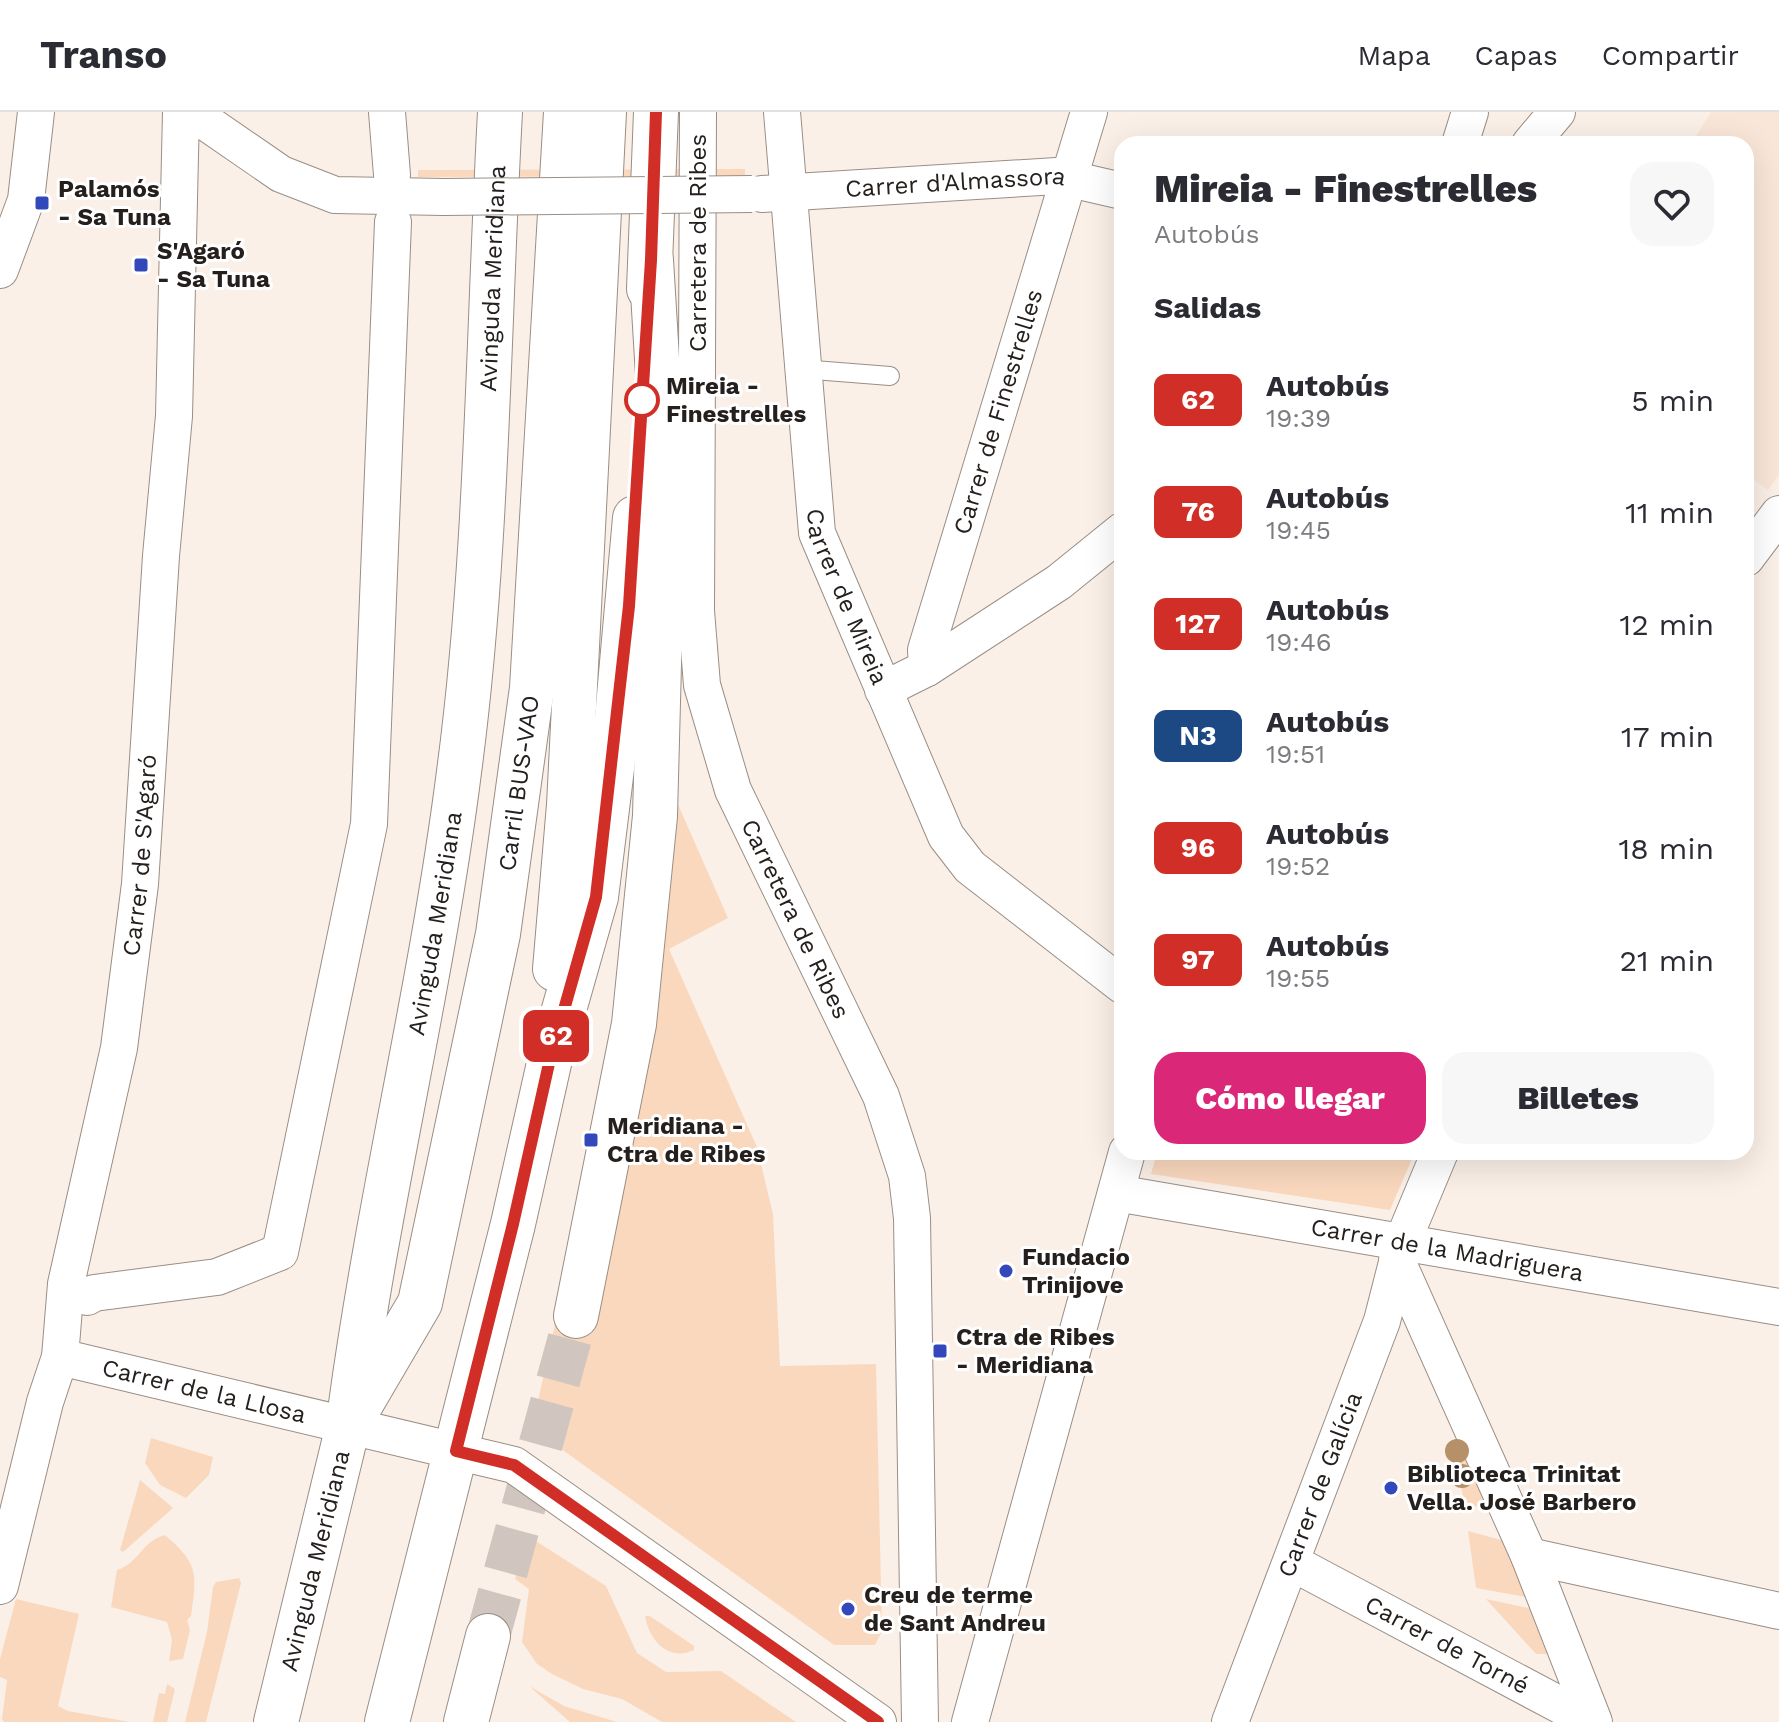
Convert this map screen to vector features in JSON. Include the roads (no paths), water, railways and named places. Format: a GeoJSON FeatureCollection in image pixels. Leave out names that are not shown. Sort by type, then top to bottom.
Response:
{"type":"FeatureCollection","features":[{"type":"Feature","properties":{"kind":"main road","name":"Carril BUS-VAO"},"geometry":{"type":"LineString","coordinates":[[348,1426],[420,1303],[498,934],[532,688],[566,112]]}},
{"type":"Feature","properties":{"kind":"main road"},"geometry":{"type":"LineString","coordinates":[[550,1059],[578,651],[604,112]]}},
{"type":"Feature","properties":{"kind":"main road"},"geometry":{"type":"LineString","coordinates":[[387,1722],[510,1240],[550,1059],[596,897],[629,606],[651,260],[656,112]]}},
{"type":"Feature","properties":{"kind":"main road","name":"Avinguda Meridiana"},"geometry":{"type":"LineString","coordinates":[[276,1722],[348,1426],[368,1281],[438,924],[460,768],[476,595],[494,130]]}},
{"type":"Feature","properties":{"kind":"main road"},"geometry":{"type":"LineString","coordinates":[[576,1316],[634,1024],[655,816],[664,474],[651,260]]}},
{"type":"Feature","properties":{"kind":"main road"},"geometry":{"type":"LineString","coordinates":[[466,1722],[488,1636]]}},
{"type":"Feature","properties":{"kind":"street"},"geometry":{"type":"LineString","coordinates":[[0,270],[26,200],[36,112]]}},
{"type":"Feature","properties":{"kind":"street","name":"Carrer de S'Agaró"},"geometry":{"type":"LineString","coordinates":[[0,1586],[45,1402],[60,1357],[66,1284],[119,1048],[140,884],[174,416],[181,112]]}},
{"type":"Feature","properties":{"kind":"street","name":"Carrer d'Almassora"},"geometry":{"type":"LineString","coordinates":[[191,112],[281,174],[335,195],[392,198],[769,194],[1068,177],[1114,189]]}},
{"type":"Feature","properties":{"kind":"street"},"geometry":{"type":"LineString","coordinates":[[87,1297],[94,1293],[217,1277],[280,1252],[369,824],[392,198],[387,112]]}},
{"type":"Feature","properties":{"kind":"street","name":"Carretera de Ribes"},"geometry":{"type":"LineString","coordinates":[[698,112],[696,611],[702,685],[733,790],[881,1096],[907,1176],[912,1218],[920,1722]]}},
{"type":"Feature","properties":{"kind":"street","name":"Carrer de Mireia"},"geometry":{"type":"LineString","coordinates":[[782,112],[769,194],[801,369],[817,533],[955,851],[970,867],[1114,979]]}},
{"type":"Feature","properties":{"kind":"street","name":"Carrer de Finestrelles"},"geometry":{"type":"LineString","coordinates":[[927,668],[926,650],[1089,112]]}},
{"type":"Feature","properties":{"kind":"street"},"geometry":{"type":"LineString","coordinates":[[1462,136],[1470,112]]}},
{"type":"Feature","properties":{"kind":"street"},"geometry":{"type":"LineString","coordinates":[[1537,136],[1557,112]]}},
{"type":"Feature","properties":{"kind":"street"},"geometry":{"type":"LineString","coordinates":[[1754,547],[1779,514]]}},
{"type":"Feature","properties":{"kind":"street"},"geometry":{"type":"LineString","coordinates":[[883,690],[927,668],[1059,582],[1114,537]]}},
{"type":"Feature","properties":{"kind":"street"},"geometry":{"type":"LineString","coordinates":[[970,1722],[1125,1160]]}},
{"type":"Feature","properties":{"kind":"street","name":"Carrer de Galícia"},"geometry":{"type":"LineString","coordinates":[[1230,1722],[1382,1321],[1400,1252],[1437,1160]]}},
{"type":"Feature","properties":{"kind":"street","name":"Carrer de la Madriguera"},"geometry":{"type":"LineString","coordinates":[[1116,1193],[1400,1252],[1779,1307]]}},
{"type":"Feature","properties":{"kind":"street","name":"Carrer de Torné"},"geometry":{"type":"LineString","coordinates":[[1400,1252],[1529,1556],[1593,1722]]}},
{"type":"Feature","properties":{"kind":"street","name":"Carrer de la Llosa"},"geometry":{"type":"LineString","coordinates":[[60,1357],[514,1465],[878,1722]]}},
{"type":"Feature","properties":{"kind":"street"},"geometry":{"type":"LineString","coordinates":[[1529,1556],[1779,1611]]}},
{"type":"Feature","properties":{"kind":"street","name":"Carrer de Torné"},"geometry":{"type":"LineString","coordinates":[[1304,1569],[1593,1722]]}},
{"type":"Feature","properties":{"kind":"lane"},"geometry":{"type":"LineString","coordinates":[[801,369],[890,376]]}},
{"type":"Feature","properties":{"kind":"tunnel"},"geometry":{"type":"LineString","coordinates":[[488,1636],[576,1316]]}},
{"type":"Feature","properties":{"kind":"place","name":"Palamós - Sa Tuna"},"geometry":{"type":"Point","coordinates":[42,203]}},
{"type":"Feature","properties":{"kind":"place","name":"S'Agaró - Sa Tuna"},"geometry":{"type":"Point","coordinates":[141,265]}},
{"type":"Feature","properties":{"kind":"place","name":"Mireia - Finestrelles"},"geometry":{"type":"Point","coordinates":[642,400]}},
{"type":"Feature","properties":{"kind":"place","name":"Meridiana - Ctra de Ribes"},"geometry":{"type":"Point","coordinates":[591,1140]}},
{"type":"Feature","properties":{"kind":"place","name":"Fundacio Trinijove"},"geometry":{"type":"Point","coordinates":[1006,1271]}},
{"type":"Feature","properties":{"kind":"place","name":"Ctra de Ribes - Meridiana"},"geometry":{"type":"Point","coordinates":[940,1351]}},
{"type":"Feature","properties":{"kind":"place","name":"Biblioteca Trinitat Vella. José Barbero"},"geometry":{"type":"Point","coordinates":[1391,1488]}},
{"type":"Feature","properties":{"kind":"place","name":"Creu de terme de Sant Andreu"},"geometry":{"type":"Point","coordinates":[848,1609]}}]}
